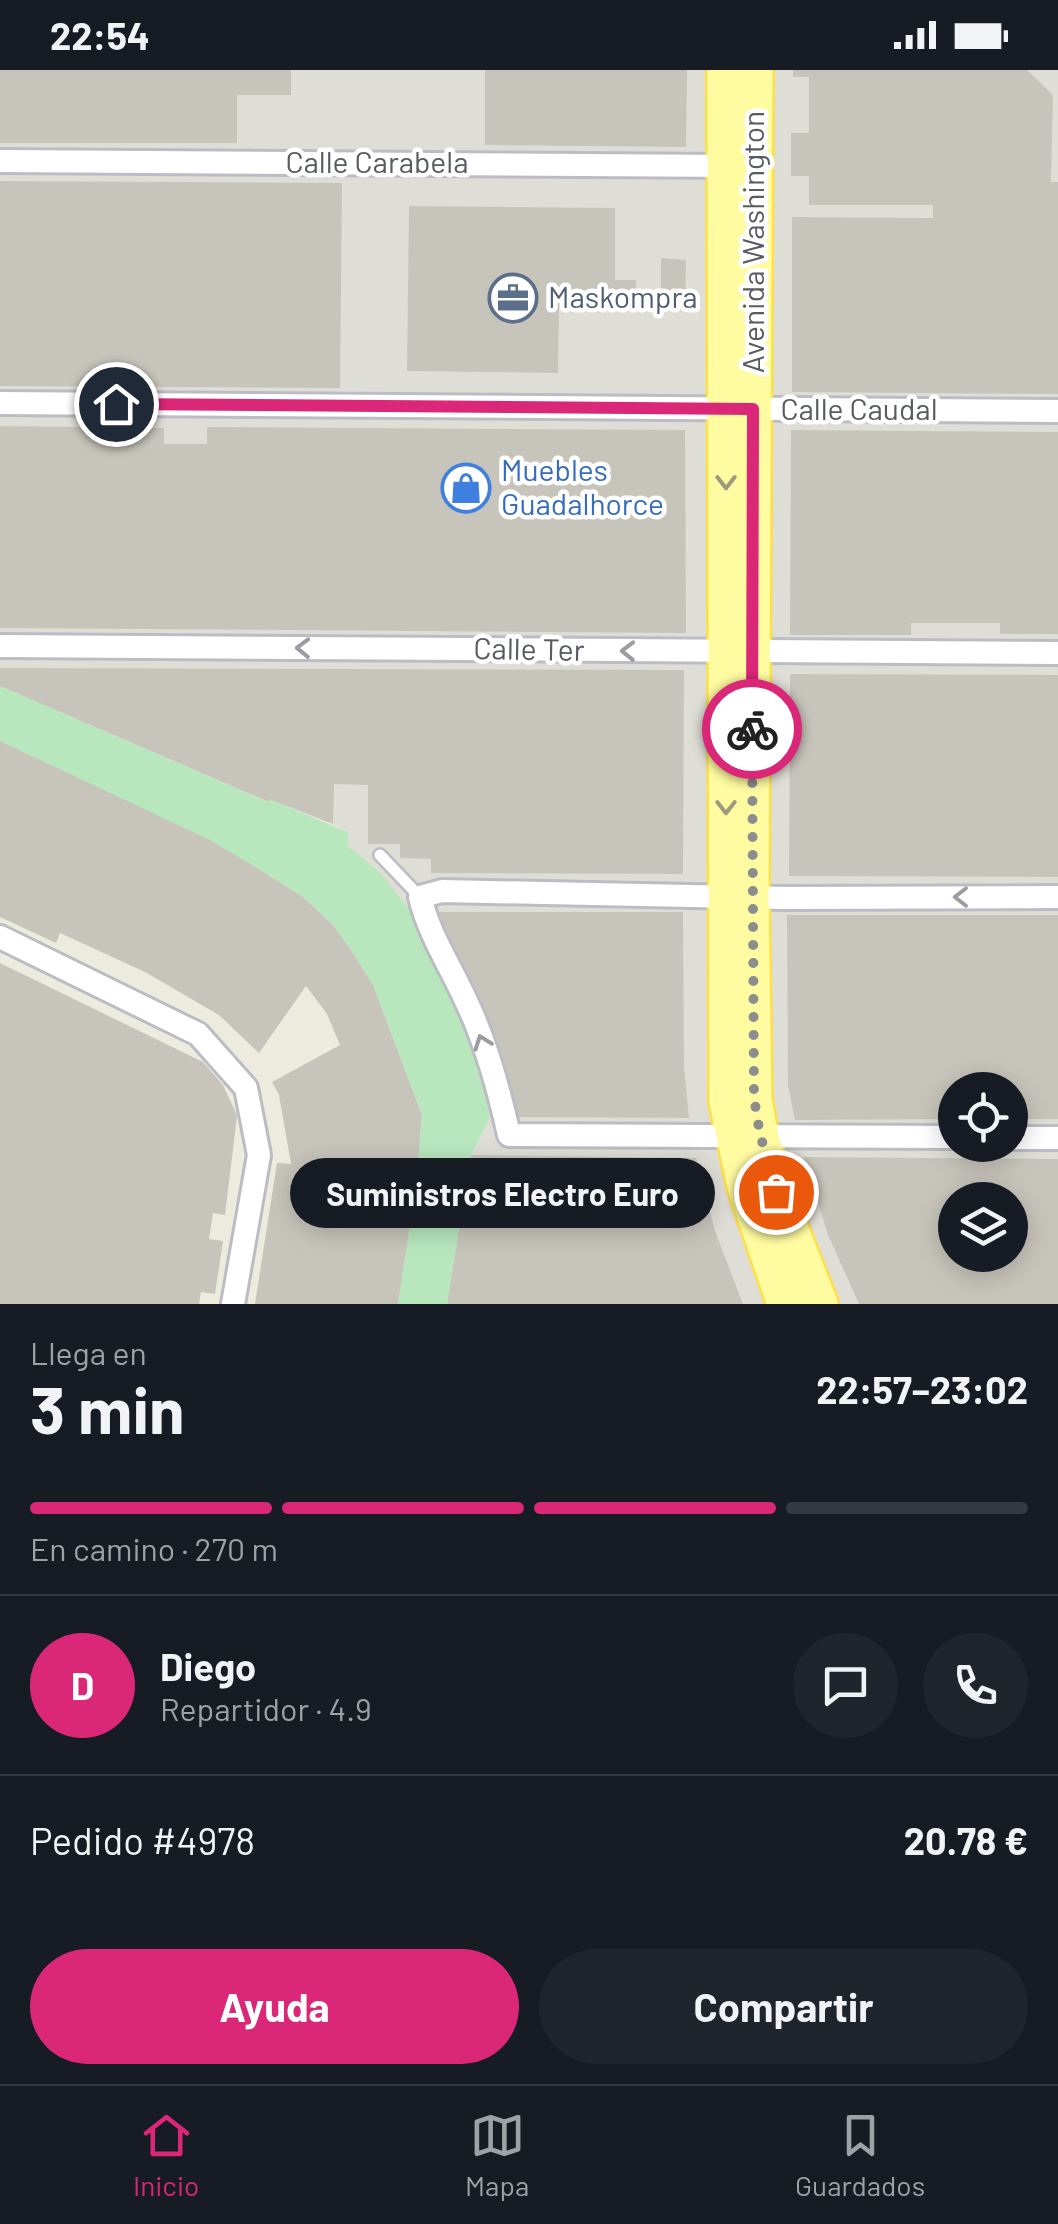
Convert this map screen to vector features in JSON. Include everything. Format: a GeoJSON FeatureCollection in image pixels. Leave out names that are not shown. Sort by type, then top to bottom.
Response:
{"type":"FeatureCollection","features":[{"type":"Feature","properties":{"kind":"main road","name":"Avenida Washington"},"geometry":{"type":"LineString","coordinates":[[726,70],[740,166],[739,896],[754,1098],[746,1135],[745,1186],[785,1304]]}},
{"type":"Feature","properties":{"kind":"main road","name":"Avenida Washington"},"geometry":{"type":"LineString","coordinates":[[740,166],[755,70]]}},
{"type":"Feature","properties":{"kind":"main road","name":"Avenida Washington"},"geometry":{"type":"LineString","coordinates":[[746,1135],[776,1192],[820,1304]]}},
{"type":"Feature","properties":{"kind":"street","name":"Calle Carabela"},"geometry":{"type":"LineString","coordinates":[[0,161],[740,166]]}},
{"type":"Feature","properties":{"kind":"street","name":"Calle Caudal"},"geometry":{"type":"LineString","coordinates":[[0,403],[1058,411]]}},
{"type":"Feature","properties":{"kind":"street","name":"Calle Ter"},"geometry":{"type":"LineString","coordinates":[[0,646],[1058,653]]}},
{"type":"Feature","properties":{"kind":"street"},"geometry":{"type":"LineString","coordinates":[[938,1137],[509,1135],[498,1086],[468,1004],[426,922],[420,897],[442,891],[1058,897]]}},
{"type":"Feature","properties":{"kind":"street"},"geometry":{"type":"LineString","coordinates":[[0,938],[198,1034],[246,1088],[259,1155],[233,1304]]}},
{"type":"Feature","properties":{"kind":"street"},"geometry":{"type":"LineString","coordinates":[[1028,1138],[1058,1138]]}},
{"type":"Feature","properties":{"kind":"lane"},"geometry":{"type":"LineString","coordinates":[[380,855],[420,897]]}},
{"type":"Feature","properties":{"kind":"shaded area"},"geometry":{"type":"Polygon","coordinates":[[[0,70],[1058,70],[1058,1304],[447,1304],[471,1155],[493,1110],[378,869],[348,846],[347,832],[0,686],[0,70]]]}},
{"type":"Feature","properties":{"kind":"green space"},"geometry":{"type":"Polygon","coordinates":[[[0,686],[268,802],[269,799],[348,832],[348,846],[377,869],[410,910],[467,1029],[493,1111],[471,1155],[447,1304],[398,1304],[422,1115],[373,985],[334,926],[303,897],[252,865],[0,741],[0,686]]]}},
{"type":"Feature","properties":{"kind":"building"},"geometry":{"type":"Polygon","coordinates":[[[0,70],[291,70],[291,95],[237,95],[237,143],[0,143],[0,70]]]}},
{"type":"Feature","properties":{"kind":"building"},"geometry":{"type":"Polygon","coordinates":[[[485,70],[687,70],[686,147],[485,145],[485,70]]]}},
{"type":"Feature","properties":{"kind":"building"},"geometry":{"type":"Polygon","coordinates":[[[793,70],[1027,70],[1053,95],[1051,182],[1058,182],[1058,394],[792,392],[792,217],[933,218],[933,205],[809,205],[809,176],[791,176],[791,133],[809,133],[809,77],[793,77],[793,70]]]}},
{"type":"Feature","properties":{"kind":"building"},"geometry":{"type":"Polygon","coordinates":[[[0,181],[342,183],[340,388],[0,386],[0,181]]]}},
{"type":"Feature","properties":{"kind":"building"},"geometry":{"type":"Polygon","coordinates":[[[409,206],[615,208],[615,280],[636,280],[636,300],[615,300],[615,305],[559,304],[558,373],[407,371],[409,206]]]}},
{"type":"Feature","properties":{"kind":"building"},"geometry":{"type":"Polygon","coordinates":[[[661,258],[686,260],[685,310],[661,310],[661,258]]]}},
{"type":"Feature","properties":{"kind":"building"},"geometry":{"type":"Polygon","coordinates":[[[0,426],[164,428],[164,444],[207,444],[207,427],[685,430],[686,633],[0,628],[0,426]]]}},
{"type":"Feature","properties":{"kind":"building"},"geometry":{"type":"Polygon","coordinates":[[[791,430],[1058,432],[1058,634],[1000,634],[1000,623],[911,623],[911,635],[790,635],[791,430]]]}},
{"type":"Feature","properties":{"kind":"building"},"geometry":{"type":"Polygon","coordinates":[[[0,668],[684,670],[683,874],[431,873],[431,859],[400,858],[400,844],[368,844],[368,785],[334,784],[333,824],[269,802],[0,686],[0,668]]]}},
{"type":"Feature","properties":{"kind":"building"},"geometry":{"type":"Polygon","coordinates":[[[790,674],[1058,675],[1058,877],[789,876],[790,674]]]}},
{"type":"Feature","properties":{"kind":"building"},"geometry":{"type":"Polygon","coordinates":[[[0,741],[210,840],[252,865],[303,897],[334,926],[351,950],[373,985],[422,1115],[398,1304],[255,1304],[277,1163],[291,1164],[279,1095],[272,1082],[340,1045],[327,1014],[306,986],[259,1053],[219,1015],[145,972],[60,933],[56,943],[0,917],[0,741]]]}},
{"type":"Feature","properties":{"kind":"building"},"geometry":{"type":"Polygon","coordinates":[[[434,912],[683,912],[684,1067],[689,1118],[513,1117],[434,912]]]}},
{"type":"Feature","properties":{"kind":"building"},"geometry":{"type":"Polygon","coordinates":[[[787,915],[1058,915],[1058,1119],[1028,1119],[1028,1072],[938,1072],[938,1119],[795,1120],[788,1085],[787,915]]]}},
{"type":"Feature","properties":{"kind":"building"},"geometry":{"type":"Polygon","coordinates":[[[0,963],[203,1062],[223,1085],[237,1115],[225,1215],[213,1213],[209,1239],[223,1241],[215,1294],[201,1292],[199,1304],[0,1304],[0,963]]]}},
{"type":"Feature","properties":{"kind":"building"},"geometry":{"type":"Polygon","coordinates":[[[471,1155],[696,1158],[715,1231],[743,1304],[447,1304],[471,1155]]]}},
{"type":"Feature","properties":{"kind":"building"},"geometry":{"type":"Polygon","coordinates":[[[804,1157],[938,1158],[938,1162],[1058,1159],[1058,1304],[859,1304],[828,1235],[804,1157]]]}},
{"type":"Feature","properties":{"kind":"way so far"},"geometry":{"type":"LineString","coordinates":[[752,729],[754,1098],[776,1192]]}},
{"type":"Feature","properties":{"kind":"place","name":"Maskompra"},"geometry":{"type":"Point","coordinates":[513,298]}},
{"type":"Feature","properties":{"kind":"place","name":"Muebles Guadalhorce"},"geometry":{"type":"Point","coordinates":[466,488]}},
{"type":"Feature","properties":{"kind":"place","name":"Suministros Electro Euro"},"geometry":{"type":"Point","coordinates":[776,1192]}},
{"type":"Feature","properties":{"kind":"route"},"geometry":{"type":"LineString","coordinates":[[116,404],[753,409],[752,729]]}}]}
